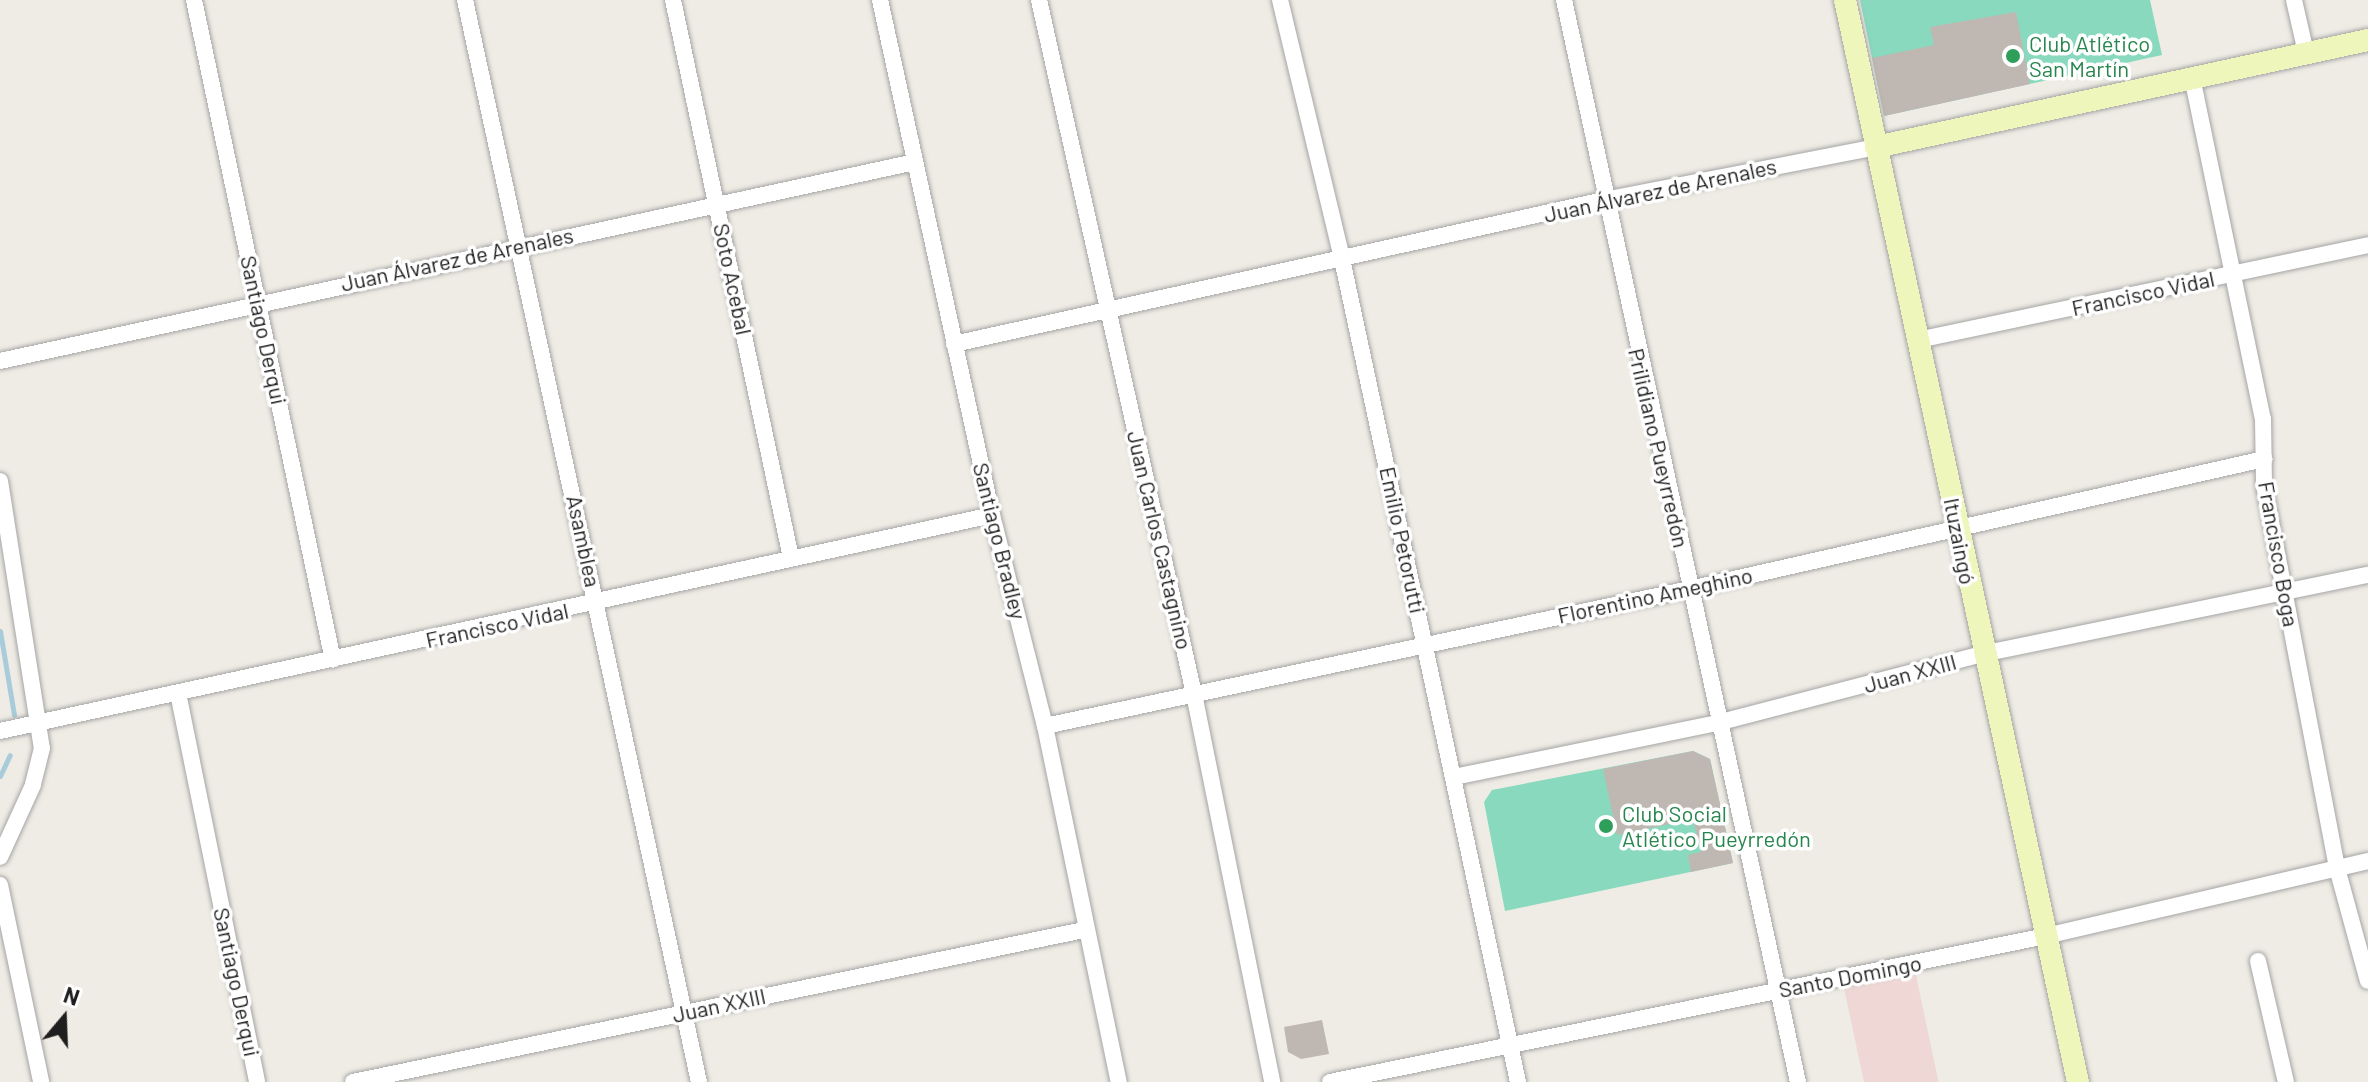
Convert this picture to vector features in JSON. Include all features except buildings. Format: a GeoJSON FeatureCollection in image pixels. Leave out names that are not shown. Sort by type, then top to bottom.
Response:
{"type":"FeatureCollection","features":[{"type":"Feature","properties":{"kind":"street","name":"Santiago Derqui"},"geometry":{"type":"LineString","coordinates":[[194,0],[333,660]]}},
{"type":"Feature","properties":{"kind":"street","name":"Asamblea"},"geometry":{"type":"LineString","coordinates":[[465,0],[699,1082]]}},
{"type":"Feature","properties":{"kind":"street","name":"Soto Acebal"},"geometry":{"type":"LineString","coordinates":[[673,0],[791,558]]}},
{"type":"Feature","properties":{"kind":"street","name":"Santiago Bradley"},"geometry":{"type":"LineString","coordinates":[[880,0],[992,515],[1045,726],[1084,930],[1119,1082]]}},
{"type":"Feature","properties":{"kind":"street","name":"Juan Carlos Castagnino"},"geometry":{"type":"LineString","coordinates":[[1039,0],[1194,694],[1272,1082]]}},
{"type":"Feature","properties":{"kind":"street","name":"Emilio Petorutti"},"geometry":{"type":"LineString","coordinates":[[1280,0],[1342,259],[1518,1082]]}},
{"type":"Feature","properties":{"kind":"street","name":"Prilidiano Pueyrredón"},"geometry":{"type":"LineString","coordinates":[[1564,0],[1604,200],[1798,1082]]}},
{"type":"Feature","properties":{"kind":"street","name":"Ituzaingó"},"geometry":{"type":"LineString","coordinates":[[1845,0],[1982,654],[2078,1082]]}},
{"type":"Feature","properties":{"kind":"street"},"geometry":{"type":"LineString","coordinates":[[2294,0],[2306,53]]}},
{"type":"Feature","properties":{"kind":"street","name":"Juan Álvarez de Arenales"},"geometry":{"type":"LineString","coordinates":[[954,344],[1604,200],[1876,147],[2368,40]]}},
{"type":"Feature","properties":{"kind":"street","name":"Francisco Boga"},"geometry":{"type":"LineString","coordinates":[[2192,77],[2263,419],[2264,485],[2337,868],[2368,981]]}},
{"type":"Feature","properties":{"kind":"street","name":"Juan Álvarez de Arenales"},"geometry":{"type":"LineString","coordinates":[[0,361],[520,245],[915,162]]}},
{"type":"Feature","properties":{"kind":"street","name":"Francisco Vidal"},"geometry":{"type":"LineString","coordinates":[[1918,340],[2368,245]]}},
{"type":"Feature","properties":{"kind":"street","name":"Florentino Ameghino"},"geometry":{"type":"LineString","coordinates":[[1045,726],[1425,642],[1690,589],[1957,526],[2264,459]]}},
{"type":"Feature","properties":{"kind":"street"},"geometry":{"type":"LineString","coordinates":[[0,481],[38,723],[40,762],[0,857]]}},
{"type":"Feature","properties":{"kind":"street","name":"Francisco Vidal"},"geometry":{"type":"LineString","coordinates":[[0,731],[597,604],[992,515]]}},
{"type":"Feature","properties":{"kind":"street","name":"Juan XXIII"},"geometry":{"type":"LineString","coordinates":[[1454,777],[1721,722],[1982,654],[2368,575]]}},
{"type":"Feature","properties":{"kind":"street","name":"Santiago Derqui"},"geometry":{"type":"LineString","coordinates":[[178,693],[257,1082]]}},
{"type":"Feature","properties":{"kind":"street","name":"Santo Domingo"},"geometry":{"type":"LineString","coordinates":[[1330,1082],[2046,936],[2368,861]]}},
{"type":"Feature","properties":{"kind":"street"},"geometry":{"type":"LineString","coordinates":[[0,885],[41,1082]]}},
{"type":"Feature","properties":{"kind":"street","name":"Juan XXIII"},"geometry":{"type":"LineString","coordinates":[[353,1082],[1084,930]]}},
{"type":"Feature","properties":{"kind":"street"},"geometry":{"type":"LineString","coordinates":[[2258,961],[2286,1082]]}},
{"type":"Feature","properties":{"kind":"shaded area"},"geometry":{"type":"Polygon","coordinates":[[[1915,971],[1938,1082],[1864,1082],[1844,986],[1915,971]]]}},
{"type":"Feature","properties":{"kind":"green space","name":"Club Atlético San Martín"},"geometry":{"type":"Polygon","coordinates":[[[1860,0],[2150,0],[2162,55],[1884,116],[1860,0]]]}},
{"type":"Feature","properties":{"kind":"green space","name":"Club Social Atlético Pueyrredón"},"geometry":{"type":"Polygon","coordinates":[[[1693,751],[1710,759],[1733,863],[1505,911],[1484,802],[1492,790],[1693,751]]]}},
{"type":"Feature","properties":{"kind":"waterway"},"geometry":{"type":"LineString","coordinates":[[0,631],[14,715]]}},
{"type":"Feature","properties":{"kind":"waterway"},"geometry":{"type":"LineString","coordinates":[[0,776],[10,755]]}},
{"type":"Feature","properties":{"kind":"place","name":"Club Atlético San Martín"},"geometry":{"type":"Point","coordinates":[2013,56]}},
{"type":"Feature","properties":{"kind":"place","name":"Club Social Atlético Pueyrredón"},"geometry":{"type":"Point","coordinates":[1606,826]}}]}
